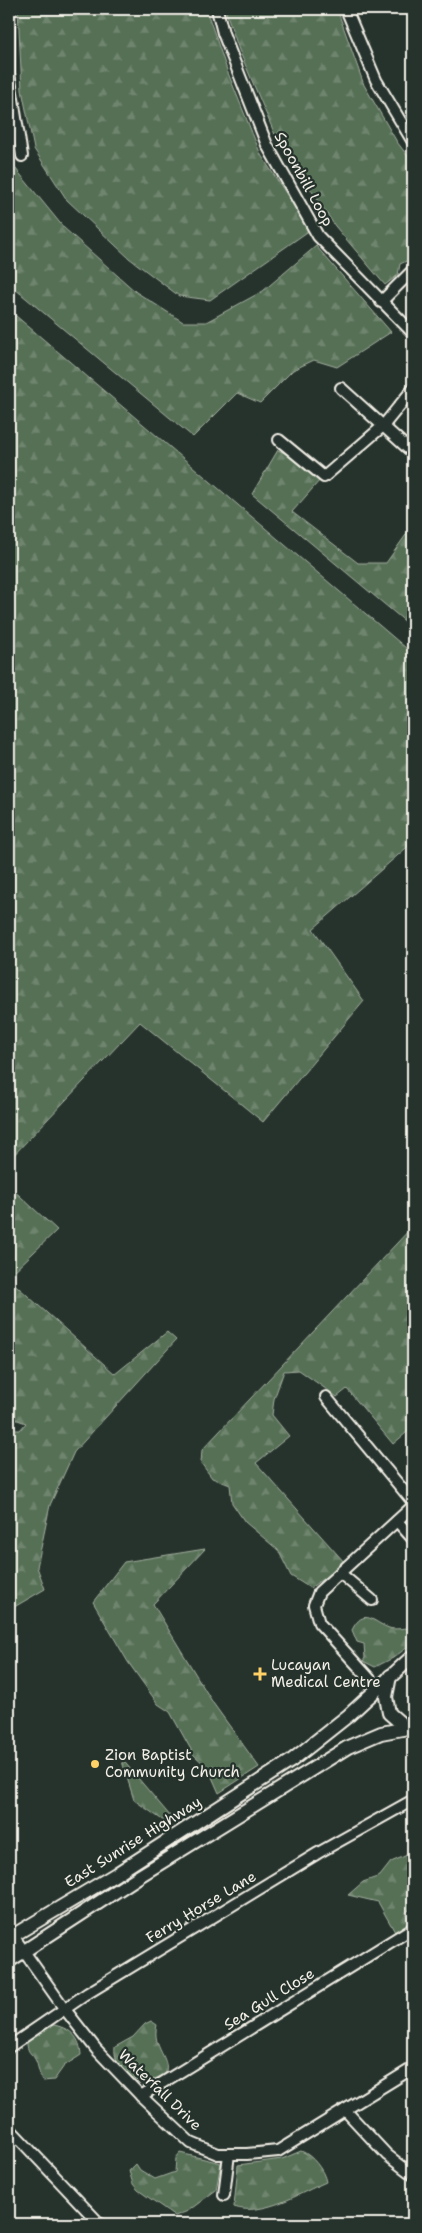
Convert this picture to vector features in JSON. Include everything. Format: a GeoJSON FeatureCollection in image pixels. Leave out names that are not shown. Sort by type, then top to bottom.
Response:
{"type":"FeatureCollection","features":[{"type":"Feature","properties":{"kind":"main road","name":"East Sunrise Highway"},"geometry":{"type":"LineString","coordinates":[[11,1937],[116,1874],[291,1761],[349,1715],[413,1656]]}},
{"type":"Feature","properties":{"kind":"main road"},"geometry":{"type":"LineString","coordinates":[[390,1676],[386,1697],[388,1713],[409,1727]]}},
{"type":"Feature","properties":{"kind":"main road"},"geometry":{"type":"LineString","coordinates":[[9,1961],[149,1870],[348,1747],[381,1733],[409,1727]]}},
{"type":"Feature","properties":{"kind":"street"},"geometry":{"type":"LineString","coordinates":[[9,9],[9,72],[22,156]]}},
{"type":"Feature","properties":{"kind":"street","name":"Spoonbill Loop"},"geometry":{"type":"LineString","coordinates":[[217,9],[223,33],[267,145],[318,236],[413,333]]}},
{"type":"Feature","properties":{"kind":"street"},"geometry":{"type":"LineString","coordinates":[[346,9],[376,80],[413,142]]}},
{"type":"Feature","properties":{"kind":"street"},"geometry":{"type":"LineString","coordinates":[[381,302],[413,270]]}},
{"type":"Feature","properties":{"kind":"street"},"geometry":{"type":"LineString","coordinates":[[341,388],[413,453]]}},
{"type":"Feature","properties":{"kind":"street"},"geometry":{"type":"LineString","coordinates":[[279,440],[324,477],[383,426],[413,389]]}},
{"type":"Feature","properties":{"kind":"street"},"geometry":{"type":"LineString","coordinates":[[326,1397],[413,1502]]}},
{"type":"Feature","properties":{"kind":"street"},"geometry":{"type":"LineString","coordinates":[[378,1688],[319,1623],[314,1605],[319,1592],[413,1506]]}},
{"type":"Feature","properties":{"kind":"street"},"geometry":{"type":"LineString","coordinates":[[398,1521],[413,1539]]}},
{"type":"Feature","properties":{"kind":"street"},"geometry":{"type":"LineString","coordinates":[[340,1573],[372,1600]]}},
{"type":"Feature","properties":{"kind":"street","name":"Ferry Horse Lane"},"geometry":{"type":"LineString","coordinates":[[9,2047],[64,2008],[334,1844],[413,1800]]}},
{"type":"Feature","properties":{"kind":"street","name":"Sea Gull Close"},"geometry":{"type":"LineString","coordinates":[[141,2096],[413,1928]]}},
{"type":"Feature","properties":{"kind":"street","name":"Waterfall Drive"},"geometry":{"type":"LineString","coordinates":[[11,1937],[24,1951],[64,2008],[96,2049],[141,2096],[191,2143],[218,2154],[278,2151],[413,2068]]}},
{"type":"Feature","properties":{"kind":"street"},"geometry":{"type":"LineString","coordinates":[[345,2110],[387,2155],[413,2175]]}},
{"type":"Feature","properties":{"kind":"street"},"geometry":{"type":"LineString","coordinates":[[9,2128],[100,2224]]}},
{"type":"Feature","properties":{"kind":"street"},"geometry":{"type":"LineString","coordinates":[[224,2195],[230,2154]]}},
{"type":"Feature","properties":{"kind":"green space"},"geometry":{"type":"Polygon","coordinates":[[[18,9],[206,9],[228,73],[261,155],[310,230],[210,300],[179,296],[129,258],[67,200],[34,149],[22,90],[18,9]]]}},
{"type":"Feature","properties":{"kind":"green space"},"geometry":{"type":"Polygon","coordinates":[[[225,9],[337,9],[364,85],[397,142],[413,163],[413,258],[400,264],[398,275],[385,285],[335,226],[276,137],[239,50],[225,9]]]}},
{"type":"Feature","properties":{"kind":"green space"},"geometry":{"type":"Polygon","coordinates":[[[9,146],[11,163],[64,228],[136,292],[183,322],[206,322],[263,291],[316,246],[391,332],[337,367],[314,360],[293,370],[260,403],[237,393],[193,437],[9,284],[9,146]]]}},
{"type":"Feature","properties":{"kind":"green space"},"geometry":{"type":"Polygon","coordinates":[[[9,310],[413,654],[413,842],[313,929],[364,1001],[263,1122],[140,1022],[9,1160],[9,310]]]}},
{"type":"Feature","properties":{"kind":"green space"},"geometry":{"type":"Polygon","coordinates":[[[278,450],[289,455],[320,480],[292,512],[358,563],[386,563],[413,525],[413,628],[252,494],[278,450]]]}},
{"type":"Feature","properties":{"kind":"green space"},"geometry":{"type":"Polygon","coordinates":[[[9,1186],[57,1230],[9,1276],[9,1186]]]}},
{"type":"Feature","properties":{"kind":"green space"},"geometry":{"type":"Polygon","coordinates":[[[413,1226],[413,1427],[393,1444],[347,1389],[337,1397],[299,1370],[284,1371],[274,1399],[272,1415],[289,1436],[256,1463],[345,1563],[310,1588],[291,1576],[278,1550],[245,1522],[232,1503],[230,1485],[212,1478],[201,1463],[202,1450],[413,1226]]]}},
{"type":"Feature","properties":{"kind":"green space"},"geometry":{"type":"Polygon","coordinates":[[[9,1279],[115,1374],[167,1332],[176,1340],[74,1452],[50,1505],[37,1567],[45,1589],[9,1610],[9,1430],[20,1430],[26,1423],[9,1417],[9,1279]]]}},
{"type":"Feature","properties":{"kind":"green space"},"geometry":{"type":"Polygon","coordinates":[[[205,1549],[153,1604],[213,1703],[259,1767],[219,1793],[208,1768],[194,1755],[170,1712],[158,1704],[128,1662],[93,1602],[124,1562],[205,1549]]]}},
{"type":"Feature","properties":{"kind":"green space"},"geometry":{"type":"Polygon","coordinates":[[[413,1594],[413,1643],[393,1658],[375,1667],[363,1661],[365,1658],[364,1644],[357,1642],[352,1630],[356,1623],[361,1619],[369,1618],[391,1629],[409,1628],[410,1596],[413,1594]]]}},
{"type":"Feature","properties":{"kind":"green space"},"geometry":{"type":"Polygon","coordinates":[[[121,1758],[171,1817],[171,1826],[134,1800],[121,1758]]]}},
{"type":"Feature","properties":{"kind":"green space"},"geometry":{"type":"Polygon","coordinates":[[[413,1849],[413,1872],[409,1880],[413,1893],[413,1907],[405,1913],[411,1922],[395,1932],[378,1902],[348,1895],[363,1882],[380,1876],[391,1862],[405,1856],[413,1849]]]}},
{"type":"Feature","properties":{"kind":"green space"},"geometry":{"type":"Polygon","coordinates":[[[151,2021],[157,2025],[157,2040],[166,2063],[166,2069],[165,2075],[143,2083],[122,2069],[116,2059],[115,2047],[133,2037],[145,2024],[151,2021]]]}},
{"type":"Feature","properties":{"kind":"green space"},"geometry":{"type":"Polygon","coordinates":[[[54,2025],[66,2029],[74,2035],[79,2044],[81,2055],[64,2066],[54,2080],[43,2081],[27,2044],[28,2039],[35,2032],[54,2025]]]}},
{"type":"Feature","properties":{"kind":"green space"},"geometry":{"type":"Polygon","coordinates":[[[301,2151],[317,2164],[326,2182],[269,2206],[257,2209],[234,2207],[238,2165],[282,2159],[301,2151]]]}},
{"type":"Feature","properties":{"kind":"green space"},"geometry":{"type":"Polygon","coordinates":[[[180,2153],[221,2163],[216,2190],[188,2211],[175,2216],[138,2190],[133,2184],[129,2171],[136,2164],[140,2170],[155,2179],[175,2172],[176,2158],[180,2153]]]}},
{"type":"Feature","properties":{"kind":"place","name":"Lucayan Medical Centre"},"geometry":{"type":"Point","coordinates":[260,1674]}},
{"type":"Feature","properties":{"kind":"place","name":"Zion Baptist Community Church"},"geometry":{"type":"Point","coordinates":[95,1764]}}]}
